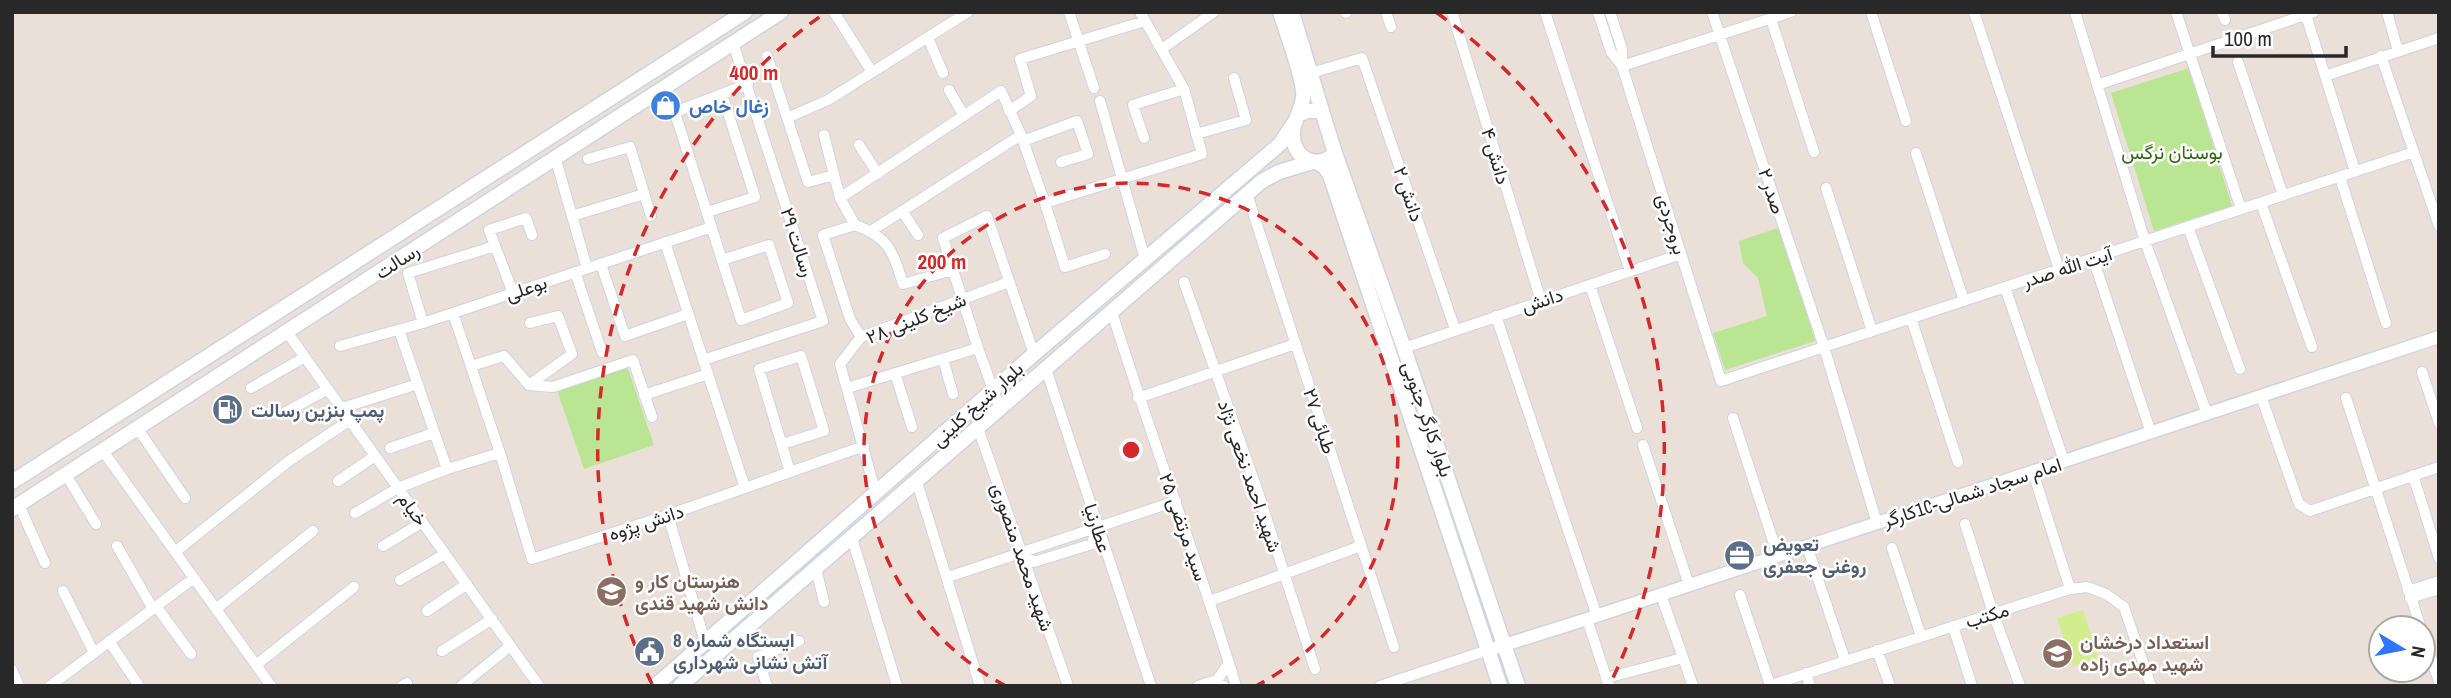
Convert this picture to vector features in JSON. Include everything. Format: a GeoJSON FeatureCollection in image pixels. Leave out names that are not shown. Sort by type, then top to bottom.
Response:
{"type":"FeatureCollection","features":[{"type":"Feature","properties":{"kind":"main road","name":"رسالت"},"geometry":{"type":"LineString","coordinates":[[12,482],[746,12]]}},
{"type":"Feature","properties":{"kind":"main road","name":"رسالت"},"geometry":{"type":"LineString","coordinates":[[16,507],[781,12]]}},
{"type":"Feature","properties":{"kind":"main road"},"geometry":{"type":"LineString","coordinates":[[1280,12],[1301,80],[1303,96],[1293,128],[1294,144],[1298,152],[1315,162],[1335,153],[1292,12]]}},
{"type":"Feature","properties":{"kind":"main road"},"geometry":{"type":"LineString","coordinates":[[1298,117],[1307,111],[1322,111]]}},
{"type":"Feature","properties":{"kind":"main road","name":"بلوار شیخ کلینی"},"geometry":{"type":"LineString","coordinates":[[655,686],[1034,354],[1280,144],[1298,117]]}},
{"type":"Feature","properties":{"kind":"main road"},"geometry":{"type":"LineString","coordinates":[[545,141],[555,157]]}},
{"type":"Feature","properties":{"kind":"main road","name":"بلوار کارگر جنوبی"},"geometry":{"type":"LineString","coordinates":[[1335,153],[1518,686]]}},
{"type":"Feature","properties":{"kind":"main road"},"geometry":{"type":"LineString","coordinates":[[1267,154],[1278,157],[1281,162],[1279,172]]}},
{"type":"Feature","properties":{"kind":"main road","name":"بلوار شیخ کلینی"},"geometry":{"type":"LineString","coordinates":[[680,686],[1262,181],[1279,172],[1315,162]]}},
{"type":"Feature","properties":{"kind":"main road","name":"بلوار کارگر جنوبی"},"geometry":{"type":"LineString","coordinates":[[1315,162],[1325,167],[1330,175],[1500,686]]}},
{"type":"Feature","properties":{"kind":"main road"},"geometry":{"type":"LineString","coordinates":[[164,384],[176,404]]}},
{"type":"Feature","properties":{"kind":"main road"},"geometry":{"type":"LineString","coordinates":[[705,642],[713,657]]}},
{"type":"Feature","properties":{"kind":"street"},"geometry":{"type":"LineString","coordinates":[[834,12],[872,72]]}},
{"type":"Feature","properties":{"kind":"street"},"geometry":{"type":"LineString","coordinates":[[787,118],[828,100],[968,12]]}},
{"type":"Feature","properties":{"kind":"street"},"geometry":{"type":"LineString","coordinates":[[1069,12],[1094,88]]}},
{"type":"Feature","properties":{"kind":"street"},"geometry":{"type":"LineString","coordinates":[[1162,49],[1214,12]]}},
{"type":"Feature","properties":{"kind":"street"},"geometry":{"type":"LineString","coordinates":[[1386,12],[1391,27]]}},
{"type":"Feature","properties":{"kind":"street","name":"دانش ۴"},"geometry":{"type":"LineString","coordinates":[[1451,12],[1541,301]]}},
{"type":"Feature","properties":{"kind":"street"},"geometry":{"type":"LineString","coordinates":[[1545,12],[1630,271]]}},
{"type":"Feature","properties":{"kind":"street","name":"بروجردی"},"geometry":{"type":"LineString","coordinates":[[1598,12],[1611,52],[1622,66]]}},
{"type":"Feature","properties":{"kind":"street","name":"بروجردی"},"geometry":{"type":"LineString","coordinates":[[1610,12],[1622,49],[1622,66],[1721,381]]}},
{"type":"Feature","properties":{"kind":"street","name":"صدر ۲"},"geometry":{"type":"LineString","coordinates":[[1712,12],[1824,347],[1877,523]]}},
{"type":"Feature","properties":{"kind":"street"},"geometry":{"type":"LineString","coordinates":[[1622,66],[1791,12]]}},
{"type":"Feature","properties":{"kind":"street"},"geometry":{"type":"LineString","coordinates":[[1871,12],[1906,121]]}},
{"type":"Feature","properties":{"kind":"street"},"geometry":{"type":"LineString","coordinates":[[1974,12],[2059,269]]}},
{"type":"Feature","properties":{"kind":"street"},"geometry":{"type":"LineString","coordinates":[[2075,12],[2145,241],[2207,414]]}},
{"type":"Feature","properties":{"kind":"street"},"geometry":{"type":"LineString","coordinates":[[2176,12],[2241,209]]}},
{"type":"Feature","properties":{"kind":"street"},"geometry":{"type":"LineString","coordinates":[[2387,12],[2398,51]]}},
{"type":"Feature","properties":{"kind":"street"},"geometry":{"type":"LineString","coordinates":[[2097,85],[2308,13],[2355,172]]}},
{"type":"Feature","properties":{"kind":"street"},"geometry":{"type":"LineString","coordinates":[[1009,111],[1031,96],[1020,59],[1078,41],[1142,16],[1184,89],[1202,154],[1045,203]]}},
{"type":"Feature","properties":{"kind":"street"},"geometry":{"type":"LineString","coordinates":[[1771,19],[1814,152]]}},
{"type":"Feature","properties":{"kind":"street"},"geometry":{"type":"LineString","coordinates":[[928,38],[943,73]]}},
{"type":"Feature","properties":{"kind":"street"},"geometry":{"type":"LineString","coordinates":[[2325,76],[2439,38]]}},
{"type":"Feature","properties":{"kind":"street","name":"رسالت ۲۹"},"geometry":{"type":"LineString","coordinates":[[703,360],[823,321],[733,43]]}},
{"type":"Feature","properties":{"kind":"street"},"geometry":{"type":"LineString","coordinates":[[767,56],[808,182],[834,175]]}},
{"type":"Feature","properties":{"kind":"street"},"geometry":{"type":"LineString","coordinates":[[2381,56],[2439,226]]}},
{"type":"Feature","properties":{"kind":"street","name":"دانش ۲"},"geometry":{"type":"LineString","coordinates":[[1311,73],[1362,58],[1455,330]]}},
{"type":"Feature","properties":{"kind":"street"},"geometry":{"type":"LineString","coordinates":[[2238,62],[2283,195]]}},
{"type":"Feature","properties":{"kind":"street"},"geometry":{"type":"LineString","coordinates":[[1196,134],[1246,120],[1234,78]]}},
{"type":"Feature","properties":{"kind":"street"},"geometry":{"type":"LineString","coordinates":[[675,112],[748,84]]}},
{"type":"Feature","properties":{"kind":"street"},"geometry":{"type":"LineString","coordinates":[[666,86],[741,320],[788,303],[769,245],[722,260]]}},
{"type":"Feature","properties":{"kind":"street"},"geometry":{"type":"LineString","coordinates":[[1144,138],[1133,105],[1184,89]]}},
{"type":"Feature","properties":{"kind":"street"},"geometry":{"type":"LineString","coordinates":[[949,90],[964,116]]}},
{"type":"Feature","properties":{"kind":"street"},"geometry":{"type":"LineString","coordinates":[[840,198],[1001,90],[1022,138],[1065,267],[1105,254]]}},
{"type":"Feature","properties":{"kind":"street"},"geometry":{"type":"LineString","coordinates":[[707,212],[755,197],[722,94]]}},
{"type":"Feature","properties":{"kind":"street"},"geometry":{"type":"LineString","coordinates":[[1100,101],[1145,258]]}},
{"type":"Feature","properties":{"kind":"street"},"geometry":{"type":"LineString","coordinates":[[871,230],[1022,138],[1077,121],[1088,153],[1061,162]]}},
{"type":"Feature","properties":{"kind":"street"},"geometry":{"type":"LineString","coordinates":[[824,135],[840,198],[855,225]]}},
{"type":"Feature","properties":{"kind":"street"},"geometry":{"type":"LineString","coordinates":[[859,145],[878,174]]}},
{"type":"Feature","properties":{"kind":"street"},"geometry":{"type":"LineString","coordinates":[[588,159],[630,147],[651,215]]}},
{"type":"Feature","properties":{"kind":"street","name":"آیت الله صدر"},"geometry":{"type":"LineString","coordinates":[[1721,381],[2414,152]]}},
{"type":"Feature","properties":{"kind":"street"},"geometry":{"type":"LineString","coordinates":[[1916,153],[1964,301]]}},
{"type":"Feature","properties":{"kind":"street"},"geometry":{"type":"LineString","coordinates":[[555,157],[587,268]]}},
{"type":"Feature","properties":{"kind":"street"},"geometry":{"type":"LineString","coordinates":[[2340,177],[2386,323]]}},
{"type":"Feature","properties":{"kind":"street"},"geometry":{"type":"LineString","coordinates":[[1826,188],[1872,331]]}},
{"type":"Feature","properties":{"kind":"street"},"geometry":{"type":"LineString","coordinates":[[572,216],[644,194]]}},
{"type":"Feature","properties":{"kind":"street","name":"طبائی ۲۷"},"geometry":{"type":"LineString","coordinates":[[1247,194],[1394,647]]}},
{"type":"Feature","properties":{"kind":"street"},"geometry":{"type":"LineString","coordinates":[[2261,203],[2312,347]]}},
{"type":"Feature","properties":{"kind":"street"},"geometry":{"type":"LineString","coordinates":[[902,211],[919,235]]}},
{"type":"Feature","properties":{"kind":"street"},"geometry":{"type":"LineString","coordinates":[[1000,409],[943,238],[987,216],[1034,354]]}},
{"type":"Feature","properties":{"kind":"street"},"geometry":{"type":"LineString","coordinates":[[513,293],[489,230],[526,218],[532,235]]}},
{"type":"Feature","properties":{"kind":"street"},"geometry":{"type":"LineString","coordinates":[[861,337],[850,318],[823,235],[855,225],[871,230],[893,252],[904,284],[953,270]]}},
{"type":"Feature","properties":{"kind":"street","name":"بوعلی"},"geometry":{"type":"LineString","coordinates":[[340,346],[423,323],[712,227]]}},
{"type":"Feature","properties":{"kind":"street"},"geometry":{"type":"LineString","coordinates":[[2188,227],[2240,369]]}},
{"type":"Feature","properties":{"kind":"street"},"geometry":{"type":"LineString","coordinates":[[665,242],[745,488]]}},
{"type":"Feature","properties":{"kind":"street"},"geometry":{"type":"LineString","coordinates":[[423,323],[408,273],[495,246]]}},
{"type":"Feature","properties":{"kind":"street","name":"دانش"},"geometry":{"type":"LineString","coordinates":[[1404,348],[1681,254]]}},
{"type":"Feature","properties":{"kind":"street"},"geometry":{"type":"LineString","coordinates":[[2093,258],[2151,433]]}},
{"type":"Feature","properties":{"kind":"street"},"geometry":{"type":"LineString","coordinates":[[601,264],[625,336],[688,314]]}},
{"type":"Feature","properties":{"kind":"street"},"geometry":{"type":"LineString","coordinates":[[575,272],[602,352]]}},
{"type":"Feature","properties":{"kind":"street","name":"شیخ کلینی ۲۸"},"geometry":{"type":"LineString","coordinates":[[876,494],[840,364],[861,337],[1009,282]]}},
{"type":"Feature","properties":{"kind":"street","name":"شهید احمد نخعی نژاد"},"geometry":{"type":"LineString","coordinates":[[1184,282],[1258,492],[1315,669]]}},
{"type":"Feature","properties":{"kind":"street"},"geometry":{"type":"LineString","coordinates":[[1590,285],[1637,428]]}},
{"type":"Feature","properties":{"kind":"street"},"geometry":{"type":"LineString","coordinates":[[2005,287],[2064,461]]}},
{"type":"Feature","properties":{"kind":"street","name":"۲۵ سید مرتضی"},"geometry":{"type":"LineString","coordinates":[[1112,312],[1138,398],[1176,501],[1236,686]]}},
{"type":"Feature","properties":{"kind":"street"},"geometry":{"type":"LineString","coordinates":[[355,513],[398,488],[500,453],[453,313]]}},
{"type":"Feature","properties":{"kind":"street"},"geometry":{"type":"LineString","coordinates":[[529,385],[572,354],[558,316],[530,323]]}},
{"type":"Feature","properties":{"kind":"street"},"geometry":{"type":"LineString","coordinates":[[1496,316],[1553,486],[1608,682],[1683,658]]}},
{"type":"Feature","properties":{"kind":"street"},"geometry":{"type":"LineString","coordinates":[[1911,318],[1958,462]]}},
{"type":"Feature","properties":{"kind":"street"},"geometry":{"type":"LineString","coordinates":[[399,330],[447,469]]}},
{"type":"Feature","properties":{"kind":"street","name":"خیام"},"geometry":{"type":"LineString","coordinates":[[287,332],[492,619],[535,684]]}},
{"type":"Feature","properties":{"kind":"street","name":"امام سجاد شمالی-10کارگر"},"geometry":{"type":"LineString","coordinates":[[1488,650],[1592,618],[2439,337]]}},
{"type":"Feature","properties":{"kind":"street"},"geometry":{"type":"LineString","coordinates":[[1138,398],[1295,344]]}},
{"type":"Feature","properties":{"kind":"street"},"geometry":{"type":"LineString","coordinates":[[847,388],[978,348]]}},
{"type":"Feature","properties":{"kind":"street"},"geometry":{"type":"LineString","coordinates":[[251,388],[304,356]]}},
{"type":"Feature","properties":{"kind":"street"},"geometry":{"type":"LineString","coordinates":[[471,366],[504,356],[529,385],[553,387],[633,360],[652,416]]}},
{"type":"Feature","properties":{"kind":"street"},"geometry":{"type":"LineString","coordinates":[[782,444],[824,431],[801,356],[759,369],[790,472]]}},
{"type":"Feature","properties":{"kind":"street"},"geometry":{"type":"LineString","coordinates":[[943,359],[953,394]]}},
{"type":"Feature","properties":{"kind":"street","name":"عطارنیا"},"geometry":{"type":"LineString","coordinates":[[1046,369],[1151,686]]}},
{"type":"Feature","properties":{"kind":"street"},"geometry":{"type":"LineString","coordinates":[[2422,372],[2439,424]]}},
{"type":"Feature","properties":{"kind":"street"},"geometry":{"type":"LineString","coordinates":[[895,373],[912,427]]}},
{"type":"Feature","properties":{"kind":"street"},"geometry":{"type":"LineString","coordinates":[[645,395],[708,374]]}},
{"type":"Feature","properties":{"kind":"street"},"geometry":{"type":"LineString","coordinates":[[342,408],[418,384]]}},
{"type":"Feature","properties":{"kind":"street"},"geometry":{"type":"LineString","coordinates":[[286,412],[328,389]]}},
{"type":"Feature","properties":{"kind":"street"},"geometry":{"type":"LineString","coordinates":[[2261,396],[2299,505],[2309,511],[2439,467]]}},
{"type":"Feature","properties":{"kind":"street"},"geometry":{"type":"LineString","coordinates":[[2346,398],[2416,614]]}},
{"type":"Feature","properties":{"kind":"street"},"geometry":{"type":"LineString","coordinates":[[1734,418],[1778,556]]}},
{"type":"Feature","properties":{"kind":"street"},"geometry":{"type":"LineString","coordinates":[[175,552],[289,461],[350,420]]}},
{"type":"Feature","properties":{"kind":"street","name":"شهید محمد منصوری"},"geometry":{"type":"LineString","coordinates":[[978,428],[1068,686]]}},
{"type":"Feature","properties":{"kind":"street"},"geometry":{"type":"LineString","coordinates":[[138,429],[185,498]]}},
{"type":"Feature","properties":{"kind":"street"},"geometry":{"type":"LineString","coordinates":[[390,448],[434,433]]}},
{"type":"Feature","properties":{"kind":"street"},"geometry":{"type":"LineString","coordinates":[[1643,445],[1689,585]]}},
{"type":"Feature","properties":{"kind":"street","name":"دانش پژوه"},"geometry":{"type":"LineString","coordinates":[[500,453],[532,559],[668,515],[864,446]]}},
{"type":"Feature","properties":{"kind":"street"},"geometry":{"type":"LineString","coordinates":[[103,451],[271,686]]}},
{"type":"Feature","properties":{"kind":"street"},"geometry":{"type":"LineString","coordinates":[[338,481],[375,456]]}},
{"type":"Feature","properties":{"kind":"street"},"geometry":{"type":"LineString","coordinates":[[2033,472],[2070,589]]}},
{"type":"Feature","properties":{"kind":"street"},"geometry":{"type":"LineString","coordinates":[[66,475],[96,524]]}},
{"type":"Feature","properties":{"kind":"street"},"geometry":{"type":"LineString","coordinates":[[2413,475],[2439,558]]}},
{"type":"Feature","properties":{"kind":"street"},"geometry":{"type":"LineString","coordinates":[[917,482],[980,686]]}},
{"type":"Feature","properties":{"kind":"street"},"geometry":{"type":"LineString","coordinates":[[948,576],[1176,501]]}},
{"type":"Feature","properties":{"kind":"street"},"geometry":{"type":"LineString","coordinates":[[16,507],[45,563]]}},
{"type":"Feature","properties":{"kind":"street"},"geometry":{"type":"LineString","coordinates":[[668,515],[705,642]]}},
{"type":"Feature","properties":{"kind":"street"},"geometry":{"type":"LineString","coordinates":[[383,546],[423,522]]}},
{"type":"Feature","properties":{"kind":"street"},"geometry":{"type":"LineString","coordinates":[[1965,524],[2020,686]]}},
{"type":"Feature","properties":{"kind":"street"},"geometry":{"type":"LineString","coordinates":[[1020,552],[1034,562],[1092,544],[1098,527]]}},
{"type":"Feature","properties":{"kind":"street"},"geometry":{"type":"LineString","coordinates":[[216,609],[313,531]]}},
{"type":"Feature","properties":{"kind":"street"},"geometry":{"type":"LineString","coordinates":[[852,538],[897,686]]}},
{"type":"Feature","properties":{"kind":"street"},"geometry":{"type":"LineString","coordinates":[[117,546],[155,607],[191,654]]}},
{"type":"Feature","properties":{"kind":"street"},"geometry":{"type":"LineString","coordinates":[[1210,601],[1361,546]]}},
{"type":"Feature","properties":{"kind":"street"},"geometry":{"type":"LineString","coordinates":[[1807,547],[1845,660]]}},
{"type":"Feature","properties":{"kind":"street"},"geometry":{"type":"LineString","coordinates":[[1892,548],[1921,636]]}},
{"type":"Feature","properties":{"kind":"street"},"geometry":{"type":"LineString","coordinates":[[400,579],[445,554]]}},
{"type":"Feature","properties":{"kind":"street"},"geometry":{"type":"LineString","coordinates":[[816,569],[824,602]]}},
{"type":"Feature","properties":{"kind":"street"},"geometry":{"type":"LineString","coordinates":[[53,685],[194,578]]}},
{"type":"Feature","properties":{"kind":"street"},"geometry":{"type":"LineString","coordinates":[[2409,594],[2439,581]]}},
{"type":"Feature","properties":{"kind":"street"},"geometry":{"type":"LineString","coordinates":[[427,611],[467,584]]}},
{"type":"Feature","properties":{"kind":"street"},"geometry":{"type":"LineString","coordinates":[[256,665],[354,587]]}},
{"type":"Feature","properties":{"kind":"street","name":"مکتب"},"geometry":{"type":"LineString","coordinates":[[1769,685],[2070,589],[2087,587],[2106,594],[2124,607],[2151,686]]}},
{"type":"Feature","properties":{"kind":"street"},"geometry":{"type":"LineString","coordinates":[[2409,594],[2439,589]]}},
{"type":"Feature","properties":{"kind":"street"},"geometry":{"type":"LineString","coordinates":[[63,591],[94,653]]}},
{"type":"Feature","properties":{"kind":"street"},"geometry":{"type":"LineString","coordinates":[[1661,595],[1693,686]]}},
{"type":"Feature","properties":{"kind":"street"},"geometry":{"type":"LineString","coordinates":[[1740,595],[1769,685]]}},
{"type":"Feature","properties":{"kind":"street"},"geometry":{"type":"LineString","coordinates":[[442,651],[492,619]]}},
{"type":"Feature","properties":{"kind":"street"},"geometry":{"type":"LineString","coordinates":[[1953,626],[1972,686]]}},
{"type":"Feature","properties":{"kind":"street"},"geometry":{"type":"LineString","coordinates":[[109,641],[139,686]]}},
{"type":"Feature","properties":{"kind":"street"},"geometry":{"type":"LineString","coordinates":[[767,686],[758,657],[799,641]]}},
{"type":"Feature","properties":{"kind":"street"},"geometry":{"type":"LineString","coordinates":[[461,686],[510,646]]}},
{"type":"Feature","properties":{"kind":"street"},"geometry":{"type":"LineString","coordinates":[[1380,686],[1405,682],[1488,650]]}},
{"type":"Feature","properties":{"kind":"street"},"geometry":{"type":"LineString","coordinates":[[1877,650],[1890,686]]}},
{"type":"Feature","properties":{"kind":"street"},"geometry":{"type":"LineString","coordinates":[[1198,686],[1217,680],[1229,663]]}},
{"type":"Feature","properties":{"kind":"street"},"geometry":{"type":"LineString","coordinates":[[12,670],[19,686]]}},
{"type":"Feature","properties":{"kind":"street"},"geometry":{"type":"LineString","coordinates":[[1806,673],[1810,686]]}},
{"type":"Feature","properties":{"kind":"street"},"geometry":{"type":"LineString","coordinates":[[1210,682],[1224,686]]}},
{"type":"Feature","properties":{"kind":"green space","name":"بوستان نرگس"},"geometry":{"type":"Polygon","coordinates":[[[2189,68],[2232,206],[2154,231],[2111,93],[2189,68]]]}},
{"type":"Feature","properties":{"kind":"green space"},"geometry":{"type":"Polygon","coordinates":[[[1781,227],[1815,341],[1725,370],[1713,333],[1767,316],[1758,278],[1743,263],[1739,241],[1781,227]]]}},
{"type":"Feature","properties":{"kind":"green space"},"geometry":{"type":"Polygon","coordinates":[[[627,366],[654,445],[584,469],[557,390],[627,366]]]}},
{"type":"Feature","properties":{"kind":"green space"},"geometry":{"type":"Polygon","coordinates":[[[2083,610],[2098,658],[2073,666],[2057,618],[2083,610]]]}},
{"type":"Feature","properties":{"kind":"place","name":"زغال خاص"},"geometry":{"type":"Point","coordinates":[666,106]}},
{"type":"Feature","properties":{"kind":"place","name":"پمپ بنزین رسالت"},"geometry":{"type":"Point","coordinates":[228,410]}},
{"type":"Feature","properties":{"kind":"place","name":"تعویض روغنی جعفری"},"geometry":{"type":"Point","coordinates":[1740,555]}},
{"type":"Feature","properties":{"kind":"place","name":"هنرستان کار و دانش شهید قندی"},"geometry":{"type":"Point","coordinates":[612,592]}},
{"type":"Feature","properties":{"kind":"place","name":"ایستگاه شماره 8 آتش نشانی شهرداری"},"geometry":{"type":"Point","coordinates":[650,651]}},
{"type":"Feature","properties":{"kind":"place","name":"استعداد درخشان شهید مهدی زاده"},"geometry":{"type":"Point","coordinates":[2057,653]}}]}
